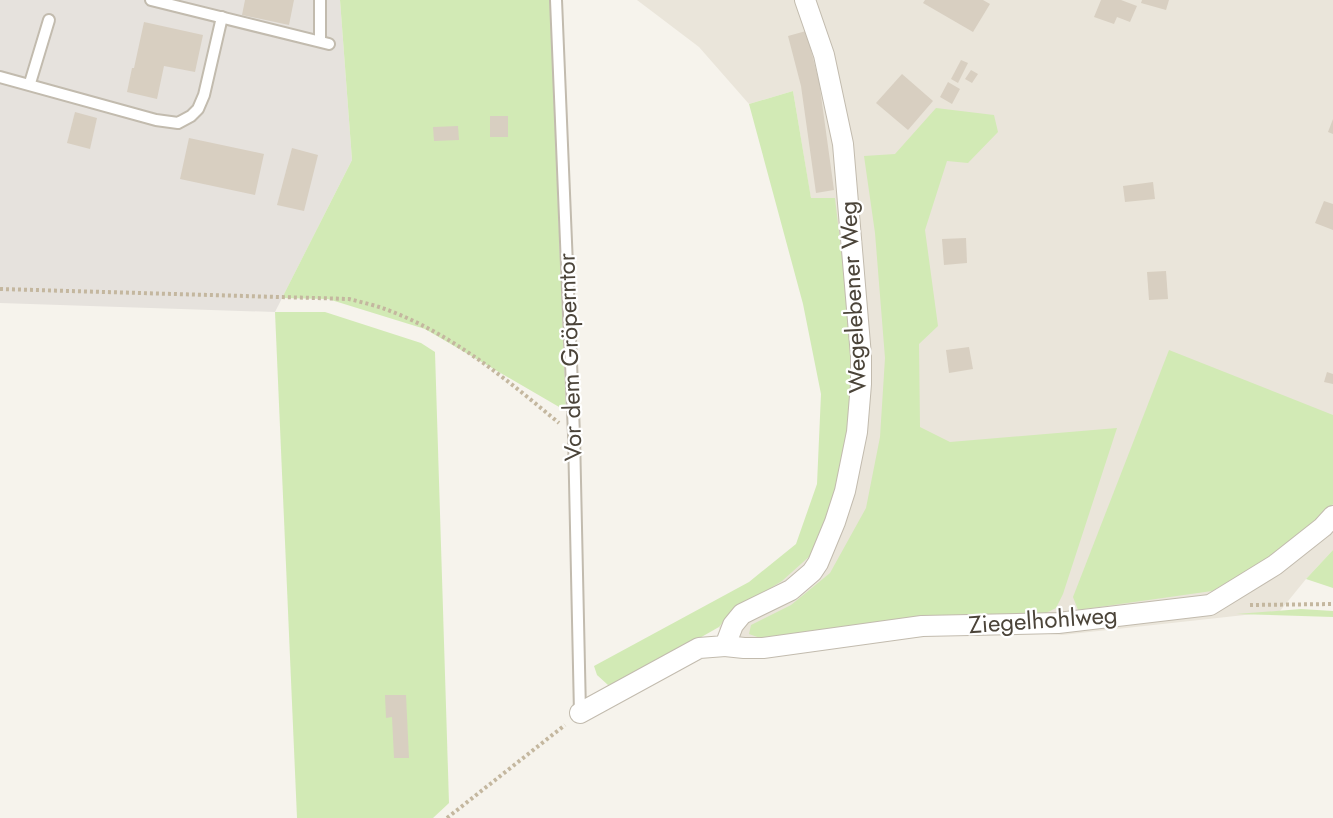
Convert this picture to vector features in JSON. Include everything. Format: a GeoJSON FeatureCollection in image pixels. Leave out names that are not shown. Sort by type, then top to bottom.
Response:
{"type":"FeatureCollection","features":[{"type":"Feature","properties":{"kind":"street","name":"Wegelebener Weg"},"geometry":{"type":"LineString","coordinates":[[725,646],[733,624],[742,614],[791,590],[812,572],[818,563],[845,491],[857,432],[861,356],[843,144],[824,55],[805,0]]}},
{"type":"Feature","properties":{"kind":"street","name":"Ziegelhohlweg"},"geometry":{"type":"LineString","coordinates":[[725,646],[763,648],[922,626],[1058,623],[1210,605],[1275,565],[1333,516]]}},
{"type":"Feature","properties":{"kind":"street"},"geometry":{"type":"LineString","coordinates":[[580,713],[699,648],[725,646]]}},
{"type":"Feature","properties":{"kind":"lane"},"geometry":{"type":"LineString","coordinates":[[151,0],[325,43],[320,0]]}},
{"type":"Feature","properties":{"kind":"lane","name":"Vor dem Gröperntor"},"geometry":{"type":"LineString","coordinates":[[556,0],[574,435],[580,713]]}},
{"type":"Feature","properties":{"kind":"lane"},"geometry":{"type":"LineString","coordinates":[[0,76],[168,123],[183,121],[195,113],[202,99],[222,17]]}},
{"type":"Feature","properties":{"kind":"lane"},"geometry":{"type":"LineString","coordinates":[[30,84],[49,20]]}},
{"type":"Feature","properties":{"kind":"path"},"geometry":{"type":"LineString","coordinates":[[0,289],[350,299],[385,309],[434,331],[496,372],[574,435]]}},
{"type":"Feature","properties":{"kind":"path"},"geometry":{"type":"LineString","coordinates":[[1210,605],[1333,604]]}},
{"type":"Feature","properties":{"kind":"path"},"geometry":{"type":"LineString","coordinates":[[447,818],[580,713]]}},
{"type":"Feature","properties":{"kind":"shaded area"},"geometry":{"type":"Polygon","coordinates":[[[0,0],[340,0],[352,160],[275,312],[0,303],[0,0]]]}},
{"type":"Feature","properties":{"kind":"shaded area"},"geometry":{"type":"Polygon","coordinates":[[[637,0],[1333,0],[1333,550],[1280,611],[1062,635],[994,630],[908,635],[727,655],[719,627],[730,613],[752,599],[839,494],[835,199],[811,199],[793,91],[749,104],[699,47],[637,0]]]}},
{"type":"Feature","properties":{"kind":"green space"},"geometry":{"type":"Polygon","coordinates":[[[340,0],[550,0],[566,411],[425,329],[328,299],[282,298],[352,160],[340,0]]]}},
{"type":"Feature","properties":{"kind":"green space"},"geometry":{"type":"Polygon","coordinates":[[[793,91],[811,198],[835,198],[847,301],[853,410],[839,494],[811,555],[782,581],[730,613],[719,627],[624,681],[608,685],[597,675],[594,666],[749,582],[796,544],[817,484],[821,394],[803,304],[749,104],[793,91]]]}},
{"type":"Feature","properties":{"kind":"green space"},"geometry":{"type":"Polygon","coordinates":[[[936,108],[994,115],[998,132],[968,163],[947,161],[925,230],[938,326],[919,344],[920,427],[950,442],[1117,428],[1063,594],[1056,608],[1044,614],[763,639],[749,634],[751,625],[791,605],[830,573],[866,508],[880,437],[885,358],[875,233],[864,156],[895,154],[936,108]]]}},
{"type":"Feature","properties":{"kind":"green space"},"geometry":{"type":"Polygon","coordinates":[[[275,312],[325,312],[421,343],[435,352],[449,803],[433,818],[297,818],[275,312]]]}},
{"type":"Feature","properties":{"kind":"green space"},"geometry":{"type":"Polygon","coordinates":[[[1169,350],[1333,415],[1333,504],[1320,519],[1263,562],[1212,591],[1078,610],[1073,597],[1169,350]]]}},
{"type":"Feature","properties":{"kind":"green space"},"geometry":{"type":"Polygon","coordinates":[[[1333,550],[1333,588],[1306,579],[1333,550]]]}},
{"type":"Feature","properties":{"kind":"green space"},"geometry":{"type":"Polygon","coordinates":[[[1301,609],[1333,611],[1333,617],[1236,614],[1301,609]]]}},
{"type":"Feature","properties":{"kind":"building"},"geometry":{"type":"Polygon","coordinates":[[[245,0],[294,0],[289,25],[242,15],[245,0]]]}},
{"type":"Feature","properties":{"kind":"building"},"geometry":{"type":"Polygon","coordinates":[[[925,0],[983,0],[990,4],[973,32],[923,3],[925,0]]]}},
{"type":"Feature","properties":{"kind":"building"},"geometry":{"type":"Polygon","coordinates":[[[1101,0],[1121,0],[1137,6],[1130,22],[1117,17],[1114,24],[1094,17],[1101,0]]]}},
{"type":"Feature","properties":{"kind":"building"},"geometry":{"type":"Polygon","coordinates":[[[1142,0],[1169,0],[1166,10],[1141,3],[1142,0]]]}},
{"type":"Feature","properties":{"kind":"building"},"geometry":{"type":"Polygon","coordinates":[[[144,22],[203,35],[195,72],[164,66],[157,99],[127,92],[144,22]]]}},
{"type":"Feature","properties":{"kind":"building"},"geometry":{"type":"Polygon","coordinates":[[[806,31],[819,81],[834,190],[816,193],[801,86],[788,36],[806,31]]]}},
{"type":"Feature","properties":{"kind":"building"},"geometry":{"type":"Polygon","coordinates":[[[961,60],[968,63],[958,83],[951,79],[961,60]]]}},
{"type":"Feature","properties":{"kind":"building"},"geometry":{"type":"Polygon","coordinates":[[[971,70],[978,74],[972,83],[965,79],[971,70]]]}},
{"type":"Feature","properties":{"kind":"building"},"geometry":{"type":"Polygon","coordinates":[[[902,74],[933,101],[908,130],[876,103],[902,74]]]}},
{"type":"Feature","properties":{"kind":"building"},"geometry":{"type":"Polygon","coordinates":[[[948,82],[960,89],[952,104],[940,97],[948,82]]]}},
{"type":"Feature","properties":{"kind":"building"},"geometry":{"type":"Polygon","coordinates":[[[75,112],[97,118],[90,149],[67,143],[75,112]]]}},
{"type":"Feature","properties":{"kind":"building"},"geometry":{"type":"Polygon","coordinates":[[[490,116],[508,116],[508,137],[490,137],[490,116]]]}},
{"type":"Feature","properties":{"kind":"building"},"geometry":{"type":"Polygon","coordinates":[[[1333,119],[1333,134],[1328,132],[1333,119]]]}},
{"type":"Feature","properties":{"kind":"building"},"geometry":{"type":"Polygon","coordinates":[[[458,126],[459,140],[434,141],[433,127],[458,126]]]}},
{"type":"Feature","properties":{"kind":"building"},"geometry":{"type":"Polygon","coordinates":[[[189,138],[264,154],[255,195],[180,179],[189,138]]]}},
{"type":"Feature","properties":{"kind":"building"},"geometry":{"type":"Polygon","coordinates":[[[292,148],[318,155],[304,211],[277,205],[292,148]]]}},
{"type":"Feature","properties":{"kind":"building"},"geometry":{"type":"Polygon","coordinates":[[[1153,182],[1155,199],[1125,202],[1123,186],[1153,182]]]}},
{"type":"Feature","properties":{"kind":"building"},"geometry":{"type":"Polygon","coordinates":[[[1324,201],[1333,204],[1333,230],[1315,223],[1324,201]]]}},
{"type":"Feature","properties":{"kind":"building"},"geometry":{"type":"Polygon","coordinates":[[[966,238],[967,263],[944,265],[942,239],[966,238]]]}},
{"type":"Feature","properties":{"kind":"building"},"geometry":{"type":"Polygon","coordinates":[[[1166,271],[1168,299],[1149,300],[1147,272],[1166,271]]]}},
{"type":"Feature","properties":{"kind":"building"},"geometry":{"type":"Polygon","coordinates":[[[969,347],[973,369],[949,373],[946,350],[969,347]]]}},
{"type":"Feature","properties":{"kind":"building"},"geometry":{"type":"Polygon","coordinates":[[[1327,372],[1333,374],[1333,384],[1324,382],[1327,372]]]}},
{"type":"Feature","properties":{"kind":"building"},"geometry":{"type":"Polygon","coordinates":[[[385,695],[406,695],[409,758],[394,758],[392,717],[386,718],[385,695]]]}}]}
